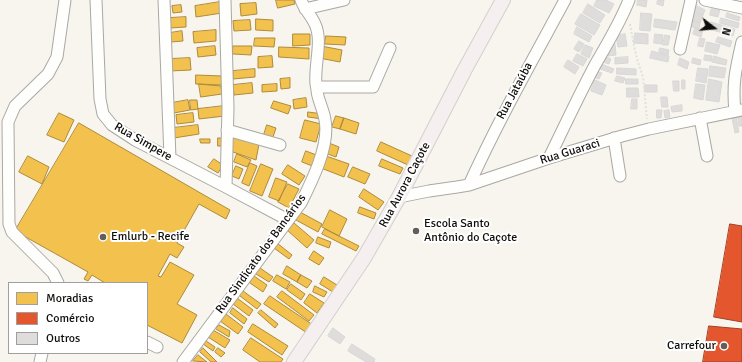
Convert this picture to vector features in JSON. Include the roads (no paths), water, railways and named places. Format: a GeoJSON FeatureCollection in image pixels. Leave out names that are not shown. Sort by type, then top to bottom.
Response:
{"type":"FeatureCollection","features":[{"type":"Feature","properties":{"kind":"main road","name":"Rua Aurora Caçote"},"geometry":{"type":"LineString","coordinates":[[294,362],[364,258],[399,197],[464,71],[503,0]]}},
{"type":"Feature","properties":{"kind":"street"},"geometry":{"type":"LineString","coordinates":[[57,282],[52,273],[12,232],[9,224],[8,122],[15,106],[48,74],[57,57],[65,0]]}},
{"type":"Feature","properties":{"kind":"street","name":"Rua Simpere"},"geometry":{"type":"LineString","coordinates":[[96,0],[100,99],[103,114],[112,125],[135,140],[288,220]]}},
{"type":"Feature","properties":{"kind":"street"},"geometry":{"type":"LineString","coordinates":[[164,0],[170,158]]}},
{"type":"Feature","properties":{"kind":"street"},"geometry":{"type":"LineString","coordinates":[[225,0],[228,108],[226,187]]}},
{"type":"Feature","properties":{"kind":"street"},"geometry":{"type":"LineString","coordinates":[[303,4],[344,0]]}},
{"type":"Feature","properties":{"kind":"street","name":"Rua Jataúba"},"geometry":{"type":"LineString","coordinates":[[469,185],[505,110],[565,0]]}},
{"type":"Feature","properties":{"kind":"street"},"geometry":{"type":"LineString","coordinates":[[549,158],[575,103],[617,26],[629,0]]}},
{"type":"Feature","properties":{"kind":"street"},"geometry":{"type":"LineString","coordinates":[[680,49],[691,0]]}},
{"type":"Feature","properties":{"kind":"street"},"geometry":{"type":"LineString","coordinates":[[705,0],[742,8]]}},
{"type":"Feature","properties":{"kind":"street","name":"Rua Sindicato dos Bancários"},"geometry":{"type":"LineString","coordinates":[[183,362],[301,204],[314,177],[322,154],[326,120],[318,96],[317,87],[317,34],[315,24],[303,4]]}},
{"type":"Feature","properties":{"kind":"street"},"geometry":{"type":"LineString","coordinates":[[739,111],[733,97],[733,84],[742,42]]}},
{"type":"Feature","properties":{"kind":"street"},"geometry":{"type":"LineString","coordinates":[[317,87],[373,87],[390,48]]}},
{"type":"Feature","properties":{"kind":"street","name":"Rua Guaraci"},"geometry":{"type":"LineString","coordinates":[[399,197],[469,185],[614,138],[648,129],[739,111]]}},
{"type":"Feature","properties":{"kind":"street"},"geometry":{"type":"LineString","coordinates":[[700,118],[707,156]]}},
{"type":"Feature","properties":{"kind":"street"},"geometry":{"type":"LineString","coordinates":[[227,130],[280,145]]}},
{"type":"Feature","properties":{"kind":"street"},"geometry":{"type":"LineString","coordinates":[[614,138],[620,176]]}},
{"type":"Feature","properties":{"kind":"place","name":"Escola Santo Antônio do Caçote"},"geometry":{"type":"Point","coordinates":[416,231]}},
{"type":"Feature","properties":{"kind":"place","name":"Emlurb - Recife"},"geometry":{"type":"Point","coordinates":[103,237]}},
{"type":"Feature","properties":{"kind":"place","name":"Carrefour"},"geometry":{"type":"Point","coordinates":[724,346]}}]}
